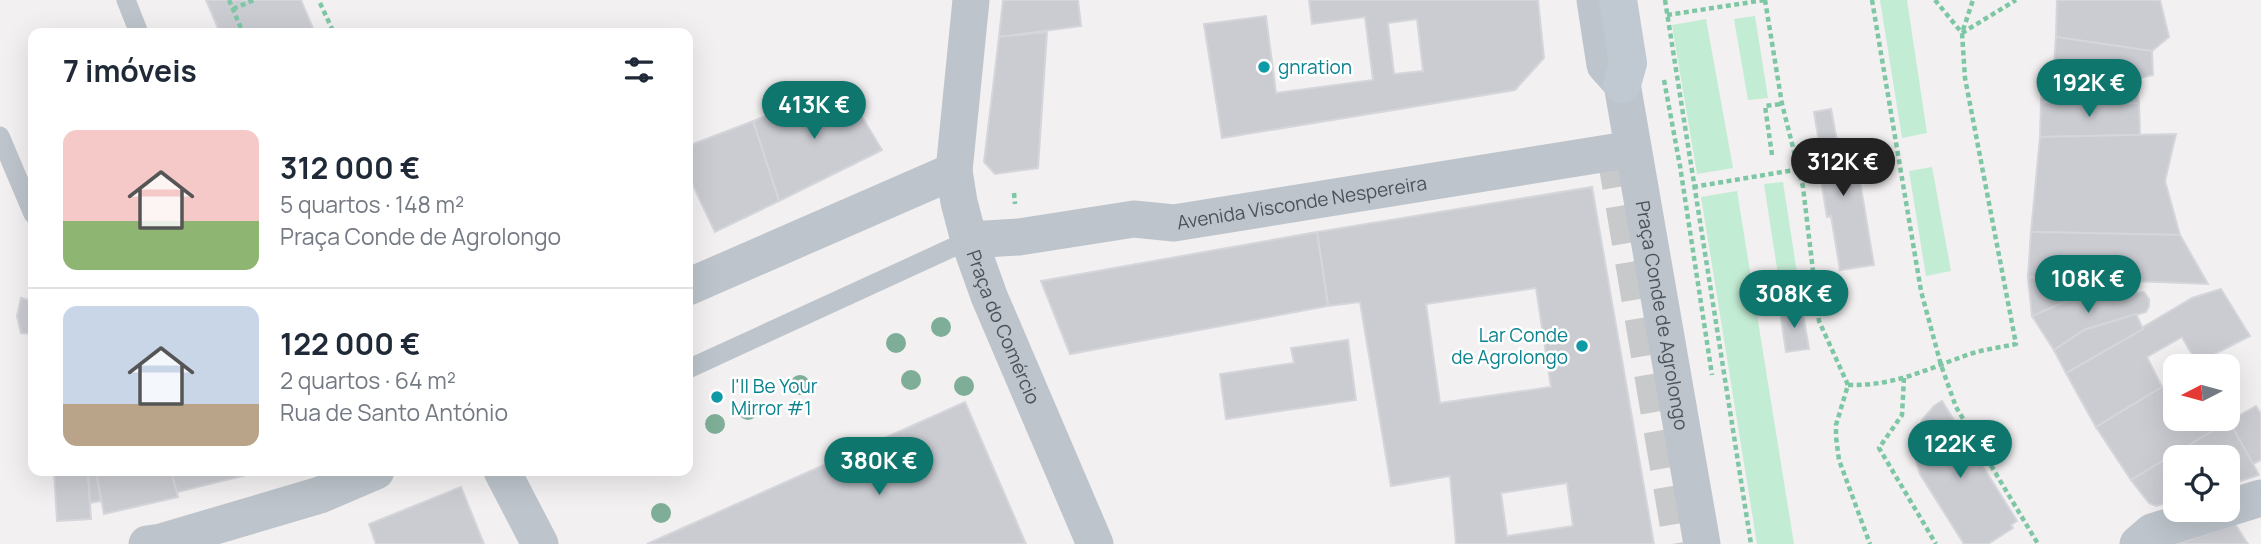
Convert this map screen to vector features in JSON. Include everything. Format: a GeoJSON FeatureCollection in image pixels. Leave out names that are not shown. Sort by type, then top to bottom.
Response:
{"type":"FeatureCollection","features":[{"type":"Feature","properties":{"kind":"main road"},"geometry":{"type":"LineString","coordinates":[[1618,0],[1628,63],[1622,85]]}},
{"type":"Feature","properties":{"kind":"street"},"geometry":{"type":"LineString","coordinates":[[969,240],[954,171],[971,0]]}},
{"type":"Feature","properties":{"kind":"street"},"geometry":{"type":"LineString","coordinates":[[1595,0],[1605,65],[1622,85]]}},
{"type":"Feature","properties":{"kind":"street","name":"Praça Conde de Agrolongo"},"geometry":{"type":"LineString","coordinates":[[1622,85],[1702,544]]}},
{"type":"Feature","properties":{"kind":"street","name":"Avenida Visconde Nespereira"},"geometry":{"type":"LineString","coordinates":[[969,240],[1019,237],[1134,219],[1174,223],[1633,149]]}},
{"type":"Feature","properties":{"kind":"street"},"geometry":{"type":"LineString","coordinates":[[693,284],[954,171]]}},
{"type":"Feature","properties":{"kind":"street","name":"Praça do Comércio"},"geometry":{"type":"LineString","coordinates":[[969,240],[989,296],[1095,544]]}},
{"type":"Feature","properties":{"kind":"street"},"geometry":{"type":"LineString","coordinates":[[147,544],[162,542],[320,495],[364,476]]}},
{"type":"Feature","properties":{"kind":"street"},"geometry":{"type":"LineString","coordinates":[[505,476],[540,544]]}},
{"type":"Feature","properties":{"kind":"street"},"geometry":{"type":"LineString","coordinates":[[2240,505],[2261,498]]}},
{"type":"Feature","properties":{"kind":"street"},"geometry":{"type":"LineString","coordinates":[[2138,544],[2152,532],[2184,522]]}},
{"type":"Feature","properties":{"kind":"lane"},"geometry":{"type":"LineString","coordinates":[[126,0],[137,28]]}},
{"type":"Feature","properties":{"kind":"lane"},"geometry":{"type":"LineString","coordinates":[[0,135],[28,202]]}},
{"type":"Feature","properties":{"kind":"lane","name":"Praça do Comércio"},"geometry":{"type":"LineString","coordinates":[[693,367],[969,240]]}},
{"type":"Feature","properties":{"kind":"path"},"geometry":{"type":"LineString","coordinates":[[229,0],[241,28]]}},
{"type":"Feature","properties":{"kind":"path"},"geometry":{"type":"LineString","coordinates":[[233,9],[254,0]]}},
{"type":"Feature","properties":{"kind":"path"},"geometry":{"type":"LineString","coordinates":[[1665,0],[1751,544]]}},
{"type":"Feature","properties":{"kind":"path"},"geometry":{"type":"LineString","coordinates":[[1667,15],[1765,0],[1782,104],[1800,169],[1819,321],[1848,385],[1836,425],[1839,460],[1870,544]]}},
{"type":"Feature","properties":{"kind":"path"},"geometry":{"type":"LineString","coordinates":[[1872,0],[1921,291],[1941,365],[1956,407],[2038,544]]}},
{"type":"Feature","properties":{"kind":"path"},"geometry":{"type":"LineString","coordinates":[[1935,0],[1962,33]]}},
{"type":"Feature","properties":{"kind":"path"},"geometry":{"type":"LineString","coordinates":[[1848,385],[1868,385],[1904,378],[1975,352],[2016,344],[1965,78],[1962,33],[1973,0]]}},
{"type":"Feature","properties":{"kind":"path"},"geometry":{"type":"LineString","coordinates":[[1962,33],[2016,0]]}},
{"type":"Feature","properties":{"kind":"path"},"geometry":{"type":"LineString","coordinates":[[320,3],[332,28]]}},
{"type":"Feature","properties":{"kind":"path"},"geometry":{"type":"LineString","coordinates":[[1663,77],[1680,166],[1713,382]]}},
{"type":"Feature","properties":{"kind":"path"},"geometry":{"type":"LineString","coordinates":[[1772,155],[1765,106],[1782,104]]}},
{"type":"Feature","properties":{"kind":"path"},"geometry":{"type":"LineString","coordinates":[[1680,166],[1690,164]]}},
{"type":"Feature","properties":{"kind":"path"},"geometry":{"type":"LineString","coordinates":[[1693,187],[1800,169]]}},
{"type":"Feature","properties":{"kind":"path"},"geometry":{"type":"LineString","coordinates":[[1904,378],[1902,415],[1879,448],[1936,544]]}},
{"type":"Feature","properties":{"kind":"green space"},"geometry":{"type":"Polygon","coordinates":[[[1880,0],[1907,0],[1927,133],[1902,138],[1880,0]]]}},
{"type":"Feature","properties":{"kind":"green space"},"geometry":{"type":"Polygon","coordinates":[[[1755,16],[1768,98],[1748,100],[1734,19],[1755,16]]]}},
{"type":"Feature","properties":{"kind":"green space"},"geometry":{"type":"Polygon","coordinates":[[[1706,19],[1733,168],[1697,174],[1672,25],[1706,19]]]}},
{"type":"Feature","properties":{"kind":"green space"},"geometry":{"type":"Polygon","coordinates":[[[1932,167],[1951,271],[1926,276],[1909,171],[1932,167]]]}},
{"type":"Feature","properties":{"kind":"green space"},"geometry":{"type":"Polygon","coordinates":[[[1783,182],[1799,286],[1780,288],[1764,184],[1783,182]]]}},
{"type":"Feature","properties":{"kind":"green space"},"geometry":{"type":"Polygon","coordinates":[[[1737,191],[1794,544],[1757,544],[1701,197],[1737,191]]]}},
{"type":"Feature","properties":{"kind":"building"},"geometry":{"type":"Polygon","coordinates":[[[206,0],[301,0],[313,28],[218,28],[206,0]]]}},
{"type":"Feature","properties":{"kind":"building"},"geometry":{"type":"Polygon","coordinates":[[[1003,0],[1078,0],[1081,26],[999,37],[1003,0]]]}},
{"type":"Feature","properties":{"kind":"building"},"geometry":{"type":"Polygon","coordinates":[[[1309,0],[1538,0],[1544,58],[1515,90],[1222,138],[1204,24],[1266,16],[1276,93],[1373,80],[1365,17],[1312,24],[1309,0]],[[1417,19],[1388,23],[1394,74],[1423,71],[1417,19]]]}},
{"type":"Feature","properties":{"kind":"building"},"geometry":{"type":"Polygon","coordinates":[[[2057,0],[2160,0],[2169,37],[2152,51],[2056,37],[2057,0]]]}},
{"type":"Feature","properties":{"kind":"building"},"geometry":{"type":"Polygon","coordinates":[[[1047,32],[1038,168],[995,174],[984,162],[999,37],[1047,32]]]}},
{"type":"Feature","properties":{"kind":"building"},"geometry":{"type":"Polygon","coordinates":[[[2056,37],[2152,51],[2153,75],[2136,79],[2053,77],[2056,37]]]}},
{"type":"Feature","properties":{"kind":"building"},"geometry":{"type":"Polygon","coordinates":[[[2042,77],[2136,79],[2139,103],[2041,102],[2042,77]]]}},
{"type":"Feature","properties":{"kind":"building"},"geometry":{"type":"Polygon","coordinates":[[[843,85],[882,150],[779,201],[753,121],[843,85]]]}},
{"type":"Feature","properties":{"kind":"building"},"geometry":{"type":"Polygon","coordinates":[[[2041,102],[2139,103],[2140,135],[2040,137],[2041,102]]]}},
{"type":"Feature","properties":{"kind":"building"},"geometry":{"type":"Polygon","coordinates":[[[1831,109],[1839,152],[1848,151],[1851,171],[1858,170],[1874,265],[1840,270],[1831,216],[1827,217],[1819,167],[1823,166],[1814,112],[1831,109]]]}},
{"type":"Feature","properties":{"kind":"building"},"geometry":{"type":"Polygon","coordinates":[[[753,121],[779,201],[715,232],[693,186],[693,144],[753,121]]]}},
{"type":"Feature","properties":{"kind":"building"},"geometry":{"type":"Polygon","coordinates":[[[2176,134],[2165,181],[2180,235],[2031,232],[2040,137],[2176,134]]]}},
{"type":"Feature","properties":{"kind":"building","name":"Lar Conde de Agrolongo"},"geometry":{"type":"Polygon","coordinates":[[[1592,187],[1654,544],[1456,544],[1450,476],[1391,486],[1360,302],[1328,306],[1317,232],[1592,187]],[[1536,288],[1426,304],[1440,403],[1551,387],[1536,288]],[[1567,483],[1501,493],[1507,536],[1573,526],[1567,483]]]}},
{"type":"Feature","properties":{"kind":"building"},"geometry":{"type":"Polygon","coordinates":[[[1317,232],[1328,306],[1070,354],[1041,281],[1317,232]]]}},
{"type":"Feature","properties":{"kind":"building"},"geometry":{"type":"Polygon","coordinates":[[[2031,232],[2180,235],[2208,284],[2028,277],[2031,232]]]}},
{"type":"Feature","properties":{"kind":"building"},"geometry":{"type":"Polygon","coordinates":[[[2028,277],[2098,280],[2103,297],[2067,301],[2032,316],[2028,277]]]}},
{"type":"Feature","properties":{"kind":"building"},"geometry":{"type":"Polygon","coordinates":[[[2221,289],[2250,336],[2215,354],[2192,354],[2182,337],[2147,357],[2162,387],[2096,427],[2066,373],[2192,298],[2221,289]]]}},
{"type":"Feature","properties":{"kind":"building"},"geometry":{"type":"Polygon","coordinates":[[[2144,292],[2149,299],[2146,312],[2084,330],[2054,350],[2032,316],[2067,301],[2144,292]]]}},
{"type":"Feature","properties":{"kind":"building"},"geometry":{"type":"Polygon","coordinates":[[[21,298],[28,300],[28,334],[21,333],[17,316],[21,298]]]}},
{"type":"Feature","properties":{"kind":"building"},"geometry":{"type":"Polygon","coordinates":[[[1802,308],[1809,349],[1786,352],[1780,311],[1802,308]]]}},
{"type":"Feature","properties":{"kind":"building"},"geometry":{"type":"Polygon","coordinates":[[[2136,314],[2143,329],[2066,373],[2054,350],[2084,330],[2136,314]]]}},
{"type":"Feature","properties":{"kind":"building"},"geometry":{"type":"Polygon","coordinates":[[[1348,340],[1356,400],[1226,419],[1220,374],[1294,363],[1291,348],[1348,340]]]}},
{"type":"Feature","properties":{"kind":"building"},"geometry":{"type":"Polygon","coordinates":[[[2162,387],[2163,431],[2211,432],[2189,445],[2163,445],[2163,461],[2131,480],[2096,427],[2162,387]]]}},
{"type":"Feature","properties":{"kind":"building"},"geometry":{"type":"Polygon","coordinates":[[[1942,401],[2017,521],[2011,525],[2013,528],[1988,544],[1964,544],[1920,474],[1915,456],[1916,437],[1922,420],[1942,401]]]}},
{"type":"Feature","properties":{"kind":"building"},"geometry":{"type":"Polygon","coordinates":[[[965,402],[1026,544],[647,544],[965,402]]]}},
{"type":"Feature","properties":{"kind":"building"},"geometry":{"type":"Polygon","coordinates":[[[2256,406],[2261,414],[2261,460],[2253,464],[2235,431],[2240,431],[2240,415],[2256,406]]]}},
{"type":"Feature","properties":{"kind":"building"},"geometry":{"type":"Polygon","coordinates":[[[2212,431],[2235,431],[2259,475],[2240,481],[2240,445],[2189,445],[2212,431]]]}},
{"type":"Feature","properties":{"kind":"building"},"geometry":{"type":"Polygon","coordinates":[[[2163,461],[2163,504],[2156,506],[2149,503],[2131,480],[2163,461]]]}},
{"type":"Feature","properties":{"kind":"building"},"geometry":{"type":"Polygon","coordinates":[[[54,476],[88,476],[91,519],[57,521],[54,476]]]}},
{"type":"Feature","properties":{"kind":"building"},"geometry":{"type":"Polygon","coordinates":[[[88,476],[97,476],[101,501],[90,503],[88,476]]]}},
{"type":"Feature","properties":{"kind":"building"},"geometry":{"type":"Polygon","coordinates":[[[97,476],[172,476],[178,497],[104,514],[97,476]]]}},
{"type":"Feature","properties":{"kind":"building"},"geometry":{"type":"Polygon","coordinates":[[[172,476],[243,476],[177,492],[172,476]]]}},
{"type":"Feature","properties":{"kind":"building"},"geometry":{"type":"Polygon","coordinates":[[[461,487],[484,544],[376,544],[369,524],[461,487]]]}},
{"type":"Feature","properties":{"kind":"building"},"geometry":{"type":"Polygon","coordinates":[[[2235,524],[2248,544],[2177,544],[2235,524]]]}},
{"type":"Feature","properties":{"kind":"tunnel"},"geometry":{"type":"LineString","coordinates":[[1615,149],[1682,544]]}},
{"type":"Feature","properties":{"kind":"place","name":"gnration"},"geometry":{"type":"Point","coordinates":[1264,67]}},
{"type":"Feature","properties":{"kind":"place","name":"Lar Conde de Agrolongo"},"geometry":{"type":"Point","coordinates":[1582,346]}},
{"type":"Feature","properties":{"kind":"place","name":"I'll Be Your Mirror #1"},"geometry":{"type":"Point","coordinates":[717,397]}}]}
